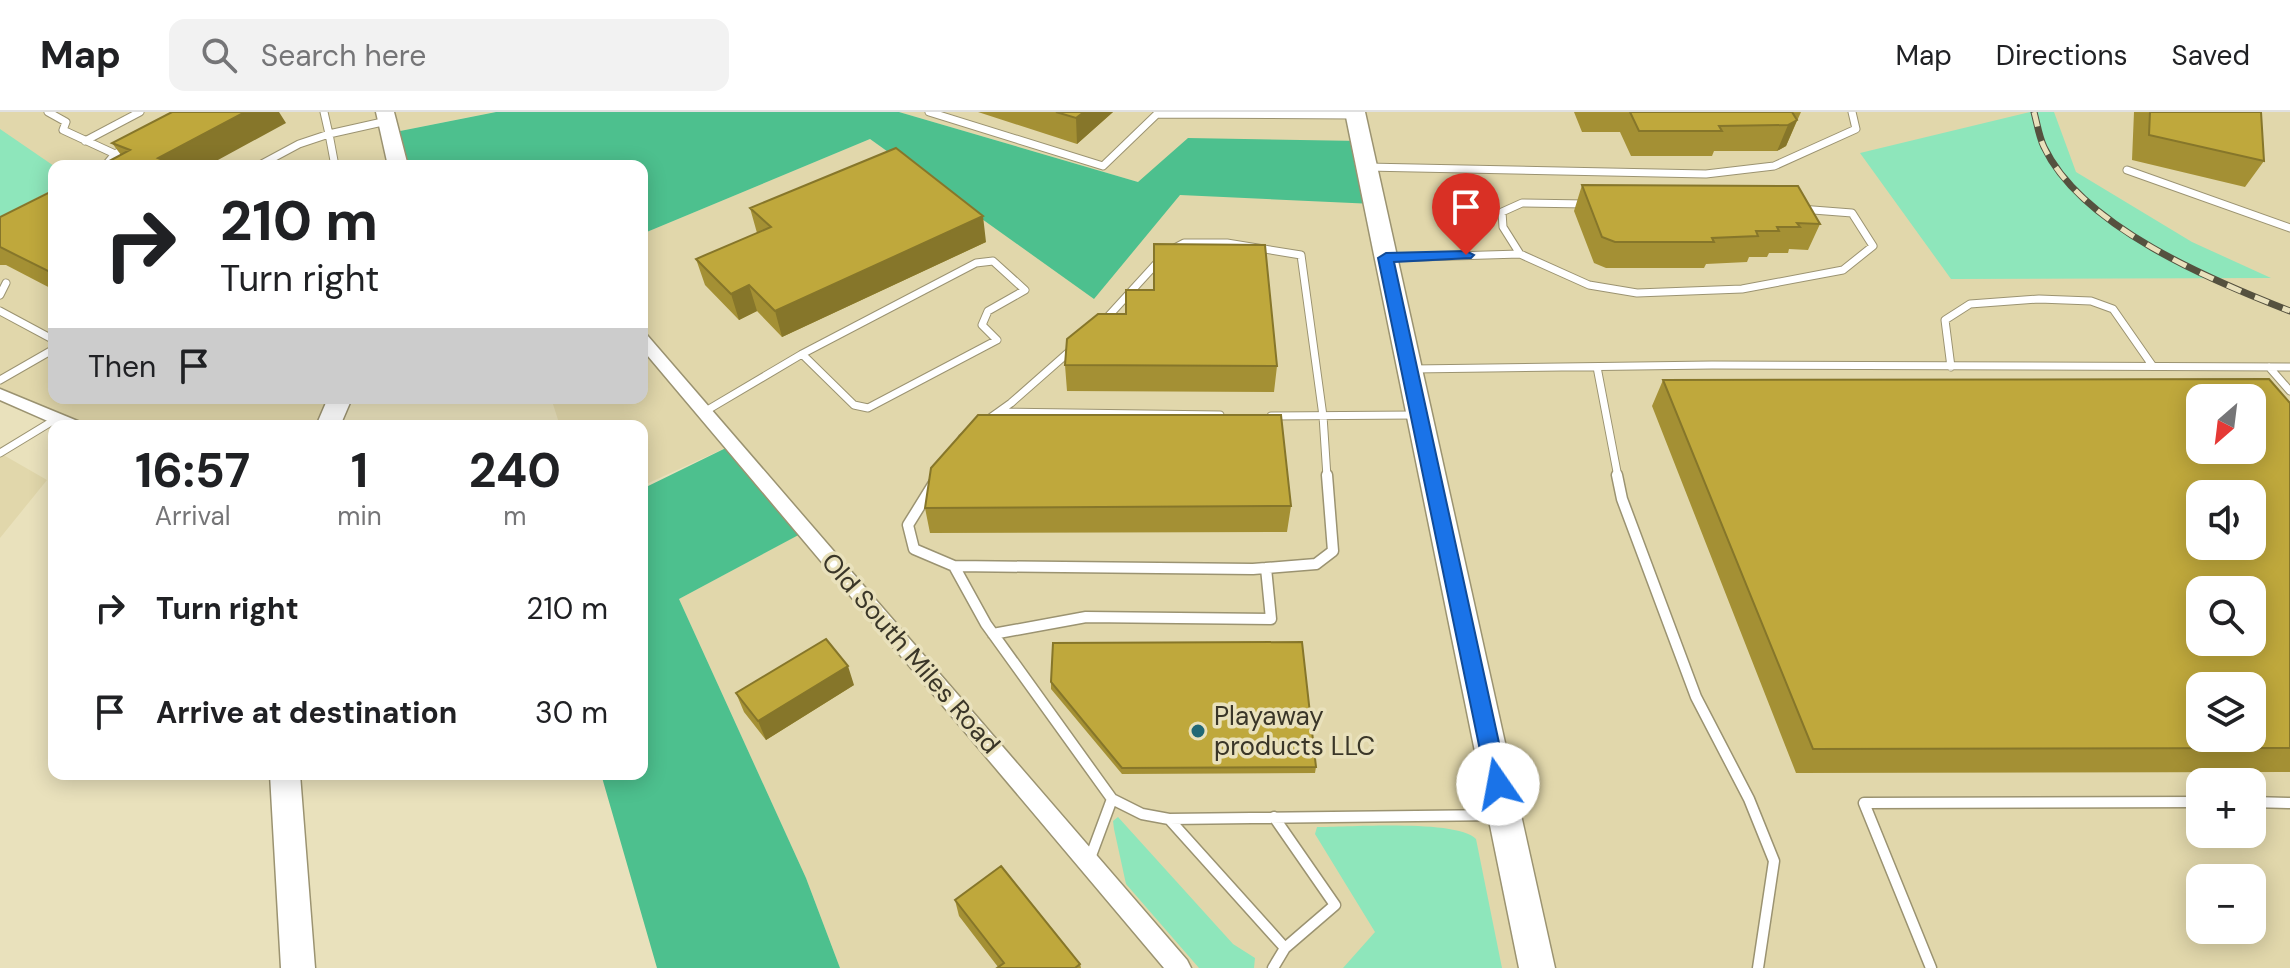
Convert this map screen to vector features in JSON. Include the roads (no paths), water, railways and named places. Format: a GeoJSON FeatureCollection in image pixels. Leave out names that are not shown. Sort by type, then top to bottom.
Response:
{"type":"FeatureCollection","features":[{"type":"Feature","properties":{"kind":"main road"},"geometry":{"type":"LineString","coordinates":[[1355,114],[1537,968]]}},
{"type":"Feature","properties":{"kind":"street"},"geometry":{"type":"LineString","coordinates":[[386,116],[397,160]]}},
{"type":"Feature","properties":{"kind":"street","name":"Old South Miles Road"},"geometry":{"type":"LineString","coordinates":[[648,346],[1179,968]]}},
{"type":"Feature","properties":{"kind":"street"},"geometry":{"type":"LineString","coordinates":[[0,394],[56,419]]}},
{"type":"Feature","properties":{"kind":"street"},"geometry":{"type":"LineString","coordinates":[[285,780],[298,968]]}},
{"type":"Feature","properties":{"kind":"lane"},"geometry":{"type":"LineString","coordinates":[[48,112],[66,122],[63,130],[115,154]]}},
{"type":"Feature","properties":{"kind":"lane"},"geometry":{"type":"LineString","coordinates":[[85,141],[140,112]]}},
{"type":"Feature","properties":{"kind":"lane"},"geometry":{"type":"LineString","coordinates":[[324,112],[334,160]]}},
{"type":"Feature","properties":{"kind":"lane"},"geometry":{"type":"LineString","coordinates":[[929,112],[1103,166],[1157,113],[1355,114]]}},
{"type":"Feature","properties":{"kind":"lane"},"geometry":{"type":"LineString","coordinates":[[1366,167],[1706,174],[1760,168],[1774,166],[1856,129],[1852,112]]}},
{"type":"Feature","properties":{"kind":"lane"},"geometry":{"type":"LineString","coordinates":[[269,160],[299,144],[386,116]]}},
{"type":"Feature","properties":{"kind":"lane"},"geometry":{"type":"LineString","coordinates":[[110,160],[141,140]]}},
{"type":"Feature","properties":{"kind":"lane"},"geometry":{"type":"LineString","coordinates":[[2127,170],[2290,228]]}},
{"type":"Feature","properties":{"kind":"lane"},"geometry":{"type":"LineString","coordinates":[[1520,254],[1503,227],[1502,212],[1522,203],[1597,204]]}},
{"type":"Feature","properties":{"kind":"lane"},"geometry":{"type":"LineString","coordinates":[[1386,258],[1520,254],[1589,285],[1637,293],[1742,289],[1843,270],[1873,246],[1852,213],[1794,208]]}},
{"type":"Feature","properties":{"kind":"lane"},"geometry":{"type":"LineString","coordinates":[[1184,243],[1227,243],[1301,255],[1323,416],[1333,551],[1316,564],[1266,568],[954,566],[914,549],[908,525],[962,438],[1001,412],[1103,322],[1167,252],[1184,243]]}},
{"type":"Feature","properties":{"kind":"lane"},"geometry":{"type":"LineString","coordinates":[[704,412],[802,354],[976,263],[993,261],[1025,290],[988,311],[982,325],[997,340],[868,408],[854,405],[802,354]]}},
{"type":"Feature","properties":{"kind":"lane"},"geometry":{"type":"LineString","coordinates":[[0,295],[6,283]]}},
{"type":"Feature","properties":{"kind":"lane"},"geometry":{"type":"LineString","coordinates":[[1951,367],[1945,320],[1970,304],[2039,299],[2091,301],[2113,309],[2152,365]]}},
{"type":"Feature","properties":{"kind":"lane"},"geometry":{"type":"LineString","coordinates":[[0,311],[48,337]]}},
{"type":"Feature","properties":{"kind":"lane"},"geometry":{"type":"LineString","coordinates":[[0,380],[48,352]]}},
{"type":"Feature","properties":{"kind":"lane"},"geometry":{"type":"LineString","coordinates":[[1597,367],[1622,499],[1696,697],[1749,799],[1774,861],[1758,968]]}},
{"type":"Feature","properties":{"kind":"lane"},"geometry":{"type":"LineString","coordinates":[[2269,367],[2290,391]]}},
{"type":"Feature","properties":{"kind":"lane"},"geometry":{"type":"LineString","coordinates":[[1410,369],[2290,367]]}},
{"type":"Feature","properties":{"kind":"lane"},"geometry":{"type":"LineString","coordinates":[[1001,412],[1231,415]]}},
{"type":"Feature","properties":{"kind":"lane"},"geometry":{"type":"LineString","coordinates":[[1261,416],[1419,415]]}},
{"type":"Feature","properties":{"kind":"lane"},"geometry":{"type":"LineString","coordinates":[[0,453],[48,424]]}},
{"type":"Feature","properties":{"kind":"lane"},"geometry":{"type":"LineString","coordinates":[[954,566],[993,634],[1112,799],[1142,814],[1169,819],[1504,815]]}},
{"type":"Feature","properties":{"kind":"lane"},"geometry":{"type":"LineString","coordinates":[[993,634],[1086,617],[1271,619],[1266,568]]}},
{"type":"Feature","properties":{"kind":"lane"},"geometry":{"type":"LineString","coordinates":[[1089,861],[1112,799]]}},
{"type":"Feature","properties":{"kind":"lane"},"geometry":{"type":"LineString","coordinates":[[1931,968],[1864,803],[2186,802]]}},
{"type":"Feature","properties":{"kind":"lane"},"geometry":{"type":"LineString","coordinates":[[2266,802],[2290,803]]}},
{"type":"Feature","properties":{"kind":"lane"},"geometry":{"type":"LineString","coordinates":[[1273,968],[1285,948],[1335,905],[1274,817]]}},
{"type":"Feature","properties":{"kind":"lane"},"geometry":{"type":"LineString","coordinates":[[1169,819],[1285,948]]}},
{"type":"Feature","properties":{"kind":"railway"},"geometry":{"type":"LineString","coordinates":[[2034,112],[2044,147],[2062,176],[2118,226],[2188,267],[2290,311]]}},
{"type":"Feature","properties":{"kind":"place","name":"Playaway products LLC"},"geometry":{"type":"Point","coordinates":[1198,731]}}]}
